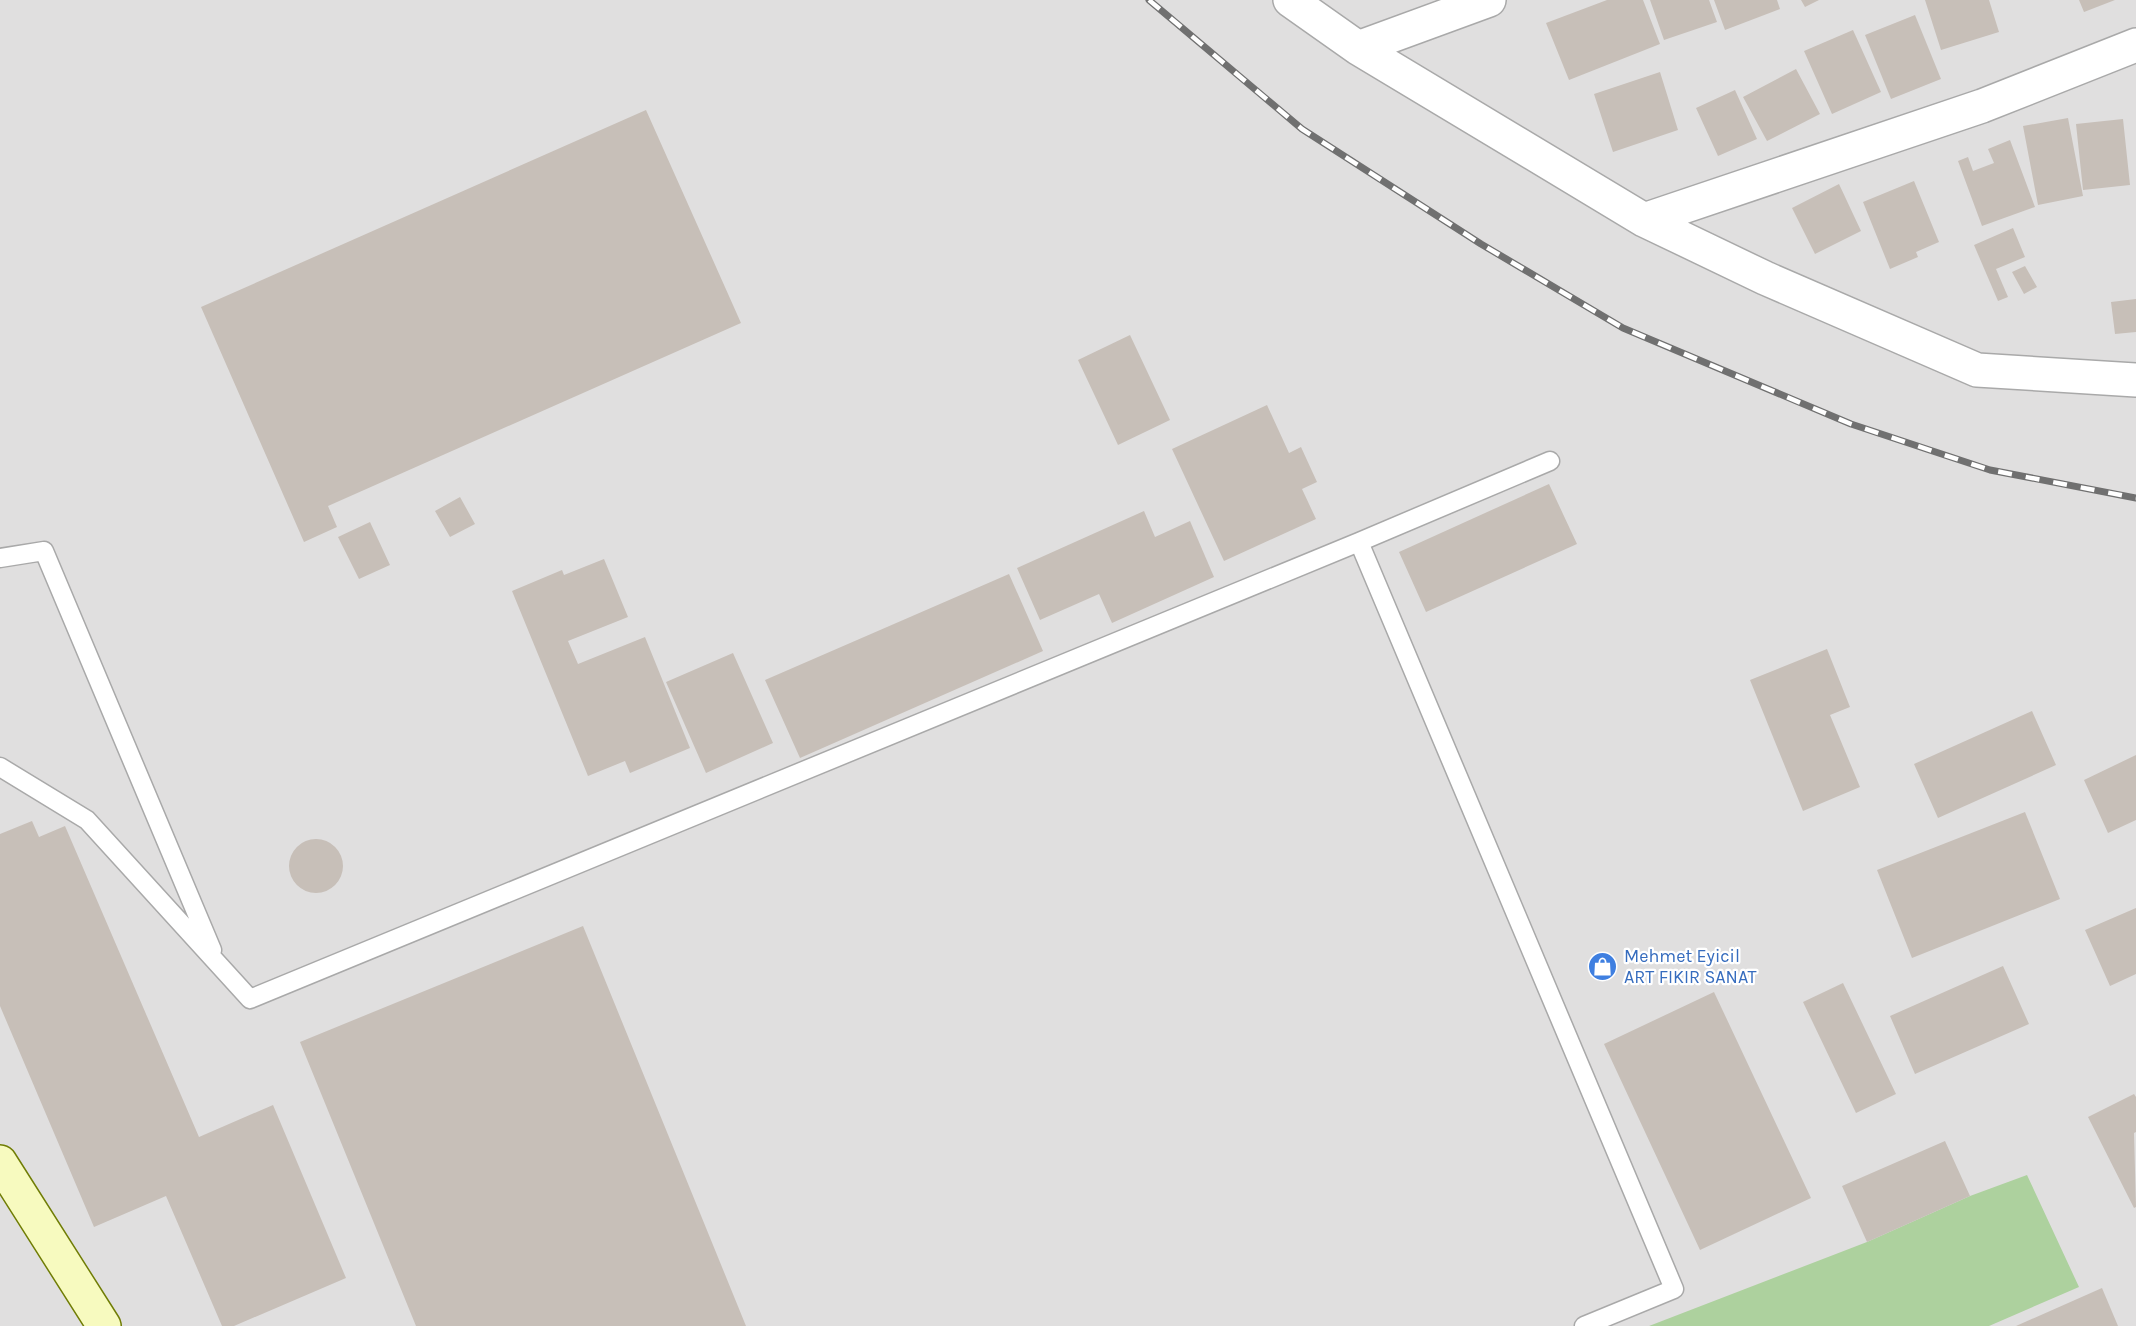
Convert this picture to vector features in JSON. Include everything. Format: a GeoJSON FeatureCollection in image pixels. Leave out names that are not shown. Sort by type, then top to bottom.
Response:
{"type":"FeatureCollection","features":[{"type":"Feature","properties":{"kind":"main road"},"geometry":{"type":"LineString","coordinates":[[0,1162],[104,1326]]}},
{"type":"Feature","properties":{"kind":"street"},"geometry":{"type":"LineString","coordinates":[[1290,0],[1358,48],[1644,220],[1766,278],[1977,370],[2136,380]]}},
{"type":"Feature","properties":{"kind":"street"},"geometry":{"type":"LineString","coordinates":[[1358,48],[1489,0]]}},
{"type":"Feature","properties":{"kind":"street"},"geometry":{"type":"LineString","coordinates":[[1644,220],[1977,108],[2136,45]]}},
{"type":"Feature","properties":{"kind":"lane"},"geometry":{"type":"LineString","coordinates":[[0,767],[87,820],[250,999],[1359,542],[1550,461]]}},
{"type":"Feature","properties":{"kind":"lane"},"geometry":{"type":"LineString","coordinates":[[1359,542],[1674,1289],[1584,1326]]}},
{"type":"Feature","properties":{"kind":"lane"},"geometry":{"type":"LineString","coordinates":[[0,558],[44,551],[217,963]]}},
{"type":"Feature","properties":{"kind":"shaded area"},"geometry":{"type":"Polygon","coordinates":[[[0,0],[2136,0],[2136,1326],[0,1326],[0,0]]]}},
{"type":"Feature","properties":{"kind":"green space"},"geometry":{"type":"Polygon","coordinates":[[[2027,1175],[2079,1287],[1989,1326],[1649,1326],[1867,1242],[1970,1196],[2027,1175]]]}},
{"type":"Feature","properties":{"kind":"building"},"geometry":{"type":"Polygon","coordinates":[[[1607,0],[1643,0],[1660,44],[1569,80],[1546,23],[1607,0]]]}},
{"type":"Feature","properties":{"kind":"building"},"geometry":{"type":"Polygon","coordinates":[[[1650,0],[1709,0],[1717,22],[1664,40],[1650,0]]]}},
{"type":"Feature","properties":{"kind":"building"},"geometry":{"type":"Polygon","coordinates":[[[1714,0],[1777,0],[1780,9],[1725,30],[1714,0]]]}},
{"type":"Feature","properties":{"kind":"building"},"geometry":{"type":"Polygon","coordinates":[[[1801,0],[1819,0],[1805,7],[1801,0]]]}},
{"type":"Feature","properties":{"kind":"building"},"geometry":{"type":"Polygon","coordinates":[[[1925,0],[1989,0],[1999,32],[1941,50],[1925,0]]]}},
{"type":"Feature","properties":{"kind":"building"},"geometry":{"type":"Polygon","coordinates":[[[2079,0],[2115,0],[2084,12],[2079,0]]]}},
{"type":"Feature","properties":{"kind":"building"},"geometry":{"type":"Polygon","coordinates":[[[1915,15],[1941,79],[1891,99],[1865,35],[1915,15]]]}},
{"type":"Feature","properties":{"kind":"building"},"geometry":{"type":"Polygon","coordinates":[[[1853,30],[1881,92],[1832,114],[1804,51],[1853,30]]]}},
{"type":"Feature","properties":{"kind":"building"},"geometry":{"type":"Polygon","coordinates":[[[1796,69],[1820,114],[1767,141],[1743,97],[1796,69]]]}},
{"type":"Feature","properties":{"kind":"building"},"geometry":{"type":"Polygon","coordinates":[[[1660,72],[1678,130],[1613,152],[1594,94],[1660,72]]]}},
{"type":"Feature","properties":{"kind":"building"},"geometry":{"type":"Polygon","coordinates":[[[1735,90],[1757,139],[1718,156],[1696,108],[1735,90]]]}},
{"type":"Feature","properties":{"kind":"building"},"geometry":{"type":"Polygon","coordinates":[[[646,110],[741,323],[328,506],[337,527],[304,542],[201,307],[646,110]]]}},
{"type":"Feature","properties":{"kind":"building"},"geometry":{"type":"Polygon","coordinates":[[[2068,118],[2083,196],[2038,205],[2023,126],[2068,118]]]}},
{"type":"Feature","properties":{"kind":"building"},"geometry":{"type":"Polygon","coordinates":[[[2123,119],[2130,185],[2083,190],[2076,124],[2123,119]]]}},
{"type":"Feature","properties":{"kind":"building"},"geometry":{"type":"Polygon","coordinates":[[[2010,140],[2035,207],[1982,226],[1958,161],[1968,157],[1973,171],[1994,163],[1988,149],[2010,140]]]}},
{"type":"Feature","properties":{"kind":"building"},"geometry":{"type":"Polygon","coordinates":[[[1914,181],[1939,242],[1916,252],[1918,257],[1890,269],[1863,202],[1914,181]]]}},
{"type":"Feature","properties":{"kind":"building"},"geometry":{"type":"Polygon","coordinates":[[[1839,184],[1861,231],[1815,254],[1792,208],[1839,184]]]}},
{"type":"Feature","properties":{"kind":"building"},"geometry":{"type":"Polygon","coordinates":[[[2013,228],[2025,257],[1996,269],[2008,297],[1998,301],[1974,245],[2013,228]]]}},
{"type":"Feature","properties":{"kind":"building"},"geometry":{"type":"Polygon","coordinates":[[[2025,266],[2037,287],[2024,294],[2012,272],[2025,266]]]}},
{"type":"Feature","properties":{"kind":"building"},"geometry":{"type":"Polygon","coordinates":[[[2136,299],[2136,332],[2115,334],[2111,302],[2136,299]]]}},
{"type":"Feature","properties":{"kind":"building"},"geometry":{"type":"Polygon","coordinates":[[[1130,335],[1170,420],[1118,445],[1078,360],[1130,335]]]}},
{"type":"Feature","properties":{"kind":"building"},"geometry":{"type":"Polygon","coordinates":[[[1267,405],[1289,453],[1301,447],[1317,482],[1302,489],[1316,519],[1224,561],[1172,449],[1267,405]]]}},
{"type":"Feature","properties":{"kind":"building"},"geometry":{"type":"Polygon","coordinates":[[[1549,484],[1577,544],[1426,612],[1399,552],[1549,484]]]}},
{"type":"Feature","properties":{"kind":"building"},"geometry":{"type":"Polygon","coordinates":[[[460,497],[475,524],[450,537],[435,511],[460,497]]]}},
{"type":"Feature","properties":{"kind":"building"},"geometry":{"type":"Polygon","coordinates":[[[1144,511],[1155,537],[1190,521],[1214,577],[1112,623],[1099,594],[1040,620],[1017,568],[1144,511]]]}},
{"type":"Feature","properties":{"kind":"building"},"geometry":{"type":"Polygon","coordinates":[[[370,522],[390,565],[359,579],[338,537],[370,522]]]}},
{"type":"Feature","properties":{"kind":"building"},"geometry":{"type":"Polygon","coordinates":[[[604,559],[628,617],[568,641],[578,664],[645,637],[690,748],[630,773],[625,761],[588,776],[512,591],[562,570],[564,575],[604,559]]]}},
{"type":"Feature","properties":{"kind":"building"},"geometry":{"type":"Polygon","coordinates":[[[1009,574],[1043,651],[800,758],[765,680],[1009,574]]]}},
{"type":"Feature","properties":{"kind":"building"},"geometry":{"type":"Polygon","coordinates":[[[1827,649],[1850,707],[1830,715],[1860,787],[1803,811],[1750,680],[1827,649]]]}},
{"type":"Feature","properties":{"kind":"building"},"geometry":{"type":"Polygon","coordinates":[[[733,653],[773,743],[706,773],[666,682],[733,653]]]}},
{"type":"Feature","properties":{"kind":"building"},"geometry":{"type":"Polygon","coordinates":[[[2032,711],[2056,765],[1938,818],[1914,764],[2032,711]]]}},
{"type":"Feature","properties":{"kind":"building"},"geometry":{"type":"Polygon","coordinates":[[[2136,755],[2136,820],[2108,833],[2084,780],[2136,755]]]}},
{"type":"Feature","properties":{"kind":"building"},"geometry":{"type":"Polygon","coordinates":[[[2025,812],[2060,899],[1912,958],[1877,870],[2025,812]]]}},
{"type":"Feature","properties":{"kind":"building"},"geometry":{"type":"Polygon","coordinates":[[[32,821],[39,837],[65,826],[199,1137],[273,1105],[346,1278],[234,1326],[222,1326],[166,1196],[94,1227],[0,1006],[0,834],[32,821]]]}},
{"type":"Feature","properties":{"kind":"building"},"geometry":{"type":"Polygon","coordinates":[[[316,839],[335,847],[343,866],[335,885],[316,893],[297,885],[289,866],[297,847],[316,839]]]}},
{"type":"Feature","properties":{"kind":"building"},"geometry":{"type":"Polygon","coordinates":[[[2136,908],[2136,974],[2110,986],[2085,930],[2136,908]]]}},
{"type":"Feature","properties":{"kind":"building"},"geometry":{"type":"Polygon","coordinates":[[[583,926],[746,1326],[416,1326],[300,1042],[583,926]]]}},
{"type":"Feature","properties":{"kind":"building"},"geometry":{"type":"Polygon","coordinates":[[[2003,966],[2029,1024],[1915,1074],[1890,1016],[2003,966]]]}},
{"type":"Feature","properties":{"kind":"building"},"geometry":{"type":"Polygon","coordinates":[[[1843,983],[1896,1094],[1856,1113],[1803,1002],[1843,983]]]}},
{"type":"Feature","properties":{"kind":"building"},"geometry":{"type":"Polygon","coordinates":[[[1714,992],[1811,1198],[1700,1250],[1604,1044],[1714,992]]]}},
{"type":"Feature","properties":{"kind":"building"},"geometry":{"type":"Polygon","coordinates":[[[2134,1094],[2136,1097],[2136,1132],[2134,1133],[2136,1207],[2134,1208],[2088,1117],[2134,1094]]]}},
{"type":"Feature","properties":{"kind":"building"},"geometry":{"type":"Polygon","coordinates":[[[1945,1141],[1970,1196],[1867,1242],[1842,1186],[1945,1141]]]}},
{"type":"Feature","properties":{"kind":"building"},"geometry":{"type":"Polygon","coordinates":[[[2102,1288],[2118,1326],[2016,1326],[2102,1288]]]}},
{"type":"Feature","properties":{"kind":"railway"},"geometry":{"type":"LineString","coordinates":[[1149,0],[1302,129],[1481,244],[1623,328],[1851,424],[1990,470],[2136,498]]}},
{"type":"Feature","properties":{"kind":"place","name":"Mehmet Eyicil ART FIKIR SANAT"},"geometry":{"type":"Point","coordinates":[1603,966]}}]}
